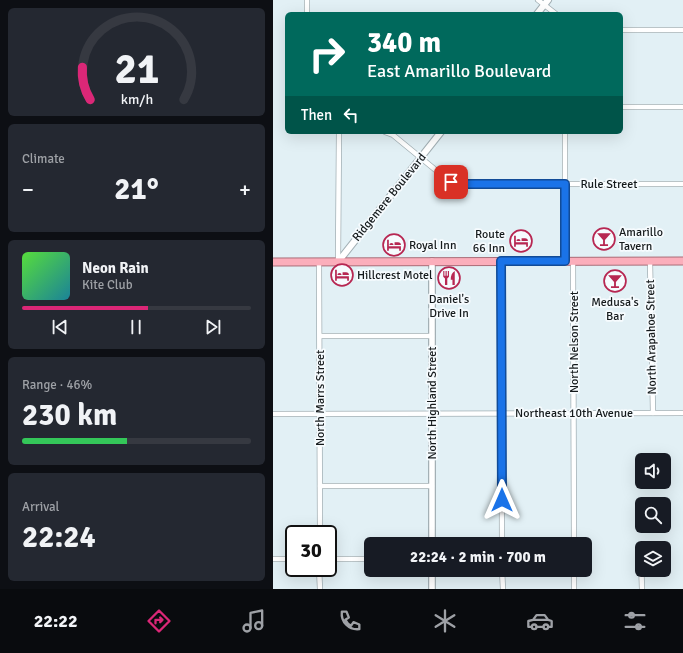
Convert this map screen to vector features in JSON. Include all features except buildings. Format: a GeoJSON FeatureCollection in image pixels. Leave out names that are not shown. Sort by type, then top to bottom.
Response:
{"type":"FeatureCollection","features":[{"type":"Feature","properties":{"kind":"highway"},"geometry":{"type":"LineString","coordinates":[[273,262],[683,261]]}},
{"type":"Feature","properties":{"kind":"main road"},"geometry":{"type":"LineString","coordinates":[[538,12],[546,2]]}},
{"type":"Feature","properties":{"kind":"main road","name":"Ridgemere Boulevard"},"geometry":{"type":"LineString","coordinates":[[338,262],[439,134]]}},
{"type":"Feature","properties":{"kind":"street"},"geometry":{"type":"LineString","coordinates":[[307,0],[307,12]]}},
{"type":"Feature","properties":{"kind":"street"},"geometry":{"type":"LineString","coordinates":[[539,0],[546,2],[554,12]]}},
{"type":"Feature","properties":{"kind":"street"},"geometry":{"type":"LineString","coordinates":[[623,30],[683,30]]}},
{"type":"Feature","properties":{"kind":"street"},"geometry":{"type":"LineString","coordinates":[[623,107],[683,107]]}},
{"type":"Feature","properties":{"kind":"street"},"geometry":{"type":"LineString","coordinates":[[338,262],[339,134]]}},
{"type":"Feature","properties":{"kind":"street","name":"Rule Street"},"geometry":{"type":"LineString","coordinates":[[391,134],[449,181],[458,184],[683,184]]}},
{"type":"Feature","properties":{"kind":"street"},"geometry":{"type":"LineString","coordinates":[[565,134],[565,261]]}},
{"type":"Feature","properties":{"kind":"street","name":"North Highland Street"},"geometry":{"type":"LineString","coordinates":[[432,261],[432,537]]}},
{"type":"Feature","properties":{"kind":"street"},"geometry":{"type":"LineString","coordinates":[[501,261],[502,537]]}},
{"type":"Feature","properties":{"kind":"street","name":"North Nelson Street"},"geometry":{"type":"LineString","coordinates":[[573,261],[574,537]]}},
{"type":"Feature","properties":{"kind":"street","name":"North Arapahoe Street"},"geometry":{"type":"LineString","coordinates":[[650,261],[653,413]]}},
{"type":"Feature","properties":{"kind":"street","name":"North Marrs Street"},"geometry":{"type":"LineString","coordinates":[[319,262],[320,525]]}},
{"type":"Feature","properties":{"kind":"street"},"geometry":{"type":"LineString","coordinates":[[320,336],[431,336]]}},
{"type":"Feature","properties":{"kind":"street","name":"Northeast 10th Avenue"},"geometry":{"type":"LineString","coordinates":[[273,414],[683,413]]}},
{"type":"Feature","properties":{"kind":"street"},"geometry":{"type":"LineString","coordinates":[[320,486],[432,486]]}},
{"type":"Feature","properties":{"kind":"street"},"geometry":{"type":"LineString","coordinates":[[273,559],[285,559]]}},
{"type":"Feature","properties":{"kind":"street"},"geometry":{"type":"LineString","coordinates":[[337,559],[364,559]]}},
{"type":"Feature","properties":{"kind":"street"},"geometry":{"type":"LineString","coordinates":[[319,577],[320,589]]}},
{"type":"Feature","properties":{"kind":"street"},"geometry":{"type":"LineString","coordinates":[[432,577],[432,589]]}},
{"type":"Feature","properties":{"kind":"street"},"geometry":{"type":"LineString","coordinates":[[502,577],[503,589]]}},
{"type":"Feature","properties":{"kind":"street"},"geometry":{"type":"LineString","coordinates":[[574,577],[574,589]]}},
{"type":"Feature","properties":{"kind":"street"},"geometry":{"type":"LineString","coordinates":[[642,577],[642,589]]}},
{"type":"Feature","properties":{"kind":"place","name":"Amarillo Tavern"},"geometry":{"type":"Point","coordinates":[604,239]}},
{"type":"Feature","properties":{"kind":"place","name":"Route 66 Inn"},"geometry":{"type":"Point","coordinates":[521,241]}},
{"type":"Feature","properties":{"kind":"place","name":"Royal Inn"},"geometry":{"type":"Point","coordinates":[394,245]}},
{"type":"Feature","properties":{"kind":"place","name":"Hillcrest Motel"},"geometry":{"type":"Point","coordinates":[342,275]}},
{"type":"Feature","properties":{"kind":"place","name":"Daniel's Drive In"},"geometry":{"type":"Point","coordinates":[449,278]}},
{"type":"Feature","properties":{"kind":"place","name":"Medusa's Bar"},"geometry":{"type":"Point","coordinates":[615,281]}},
{"type":"Feature","properties":{"kind":"route"},"geometry":{"type":"LineString","coordinates":[[451,182],[458,184],[565,184],[565,261],[501,261],[502,500]]}}]}
